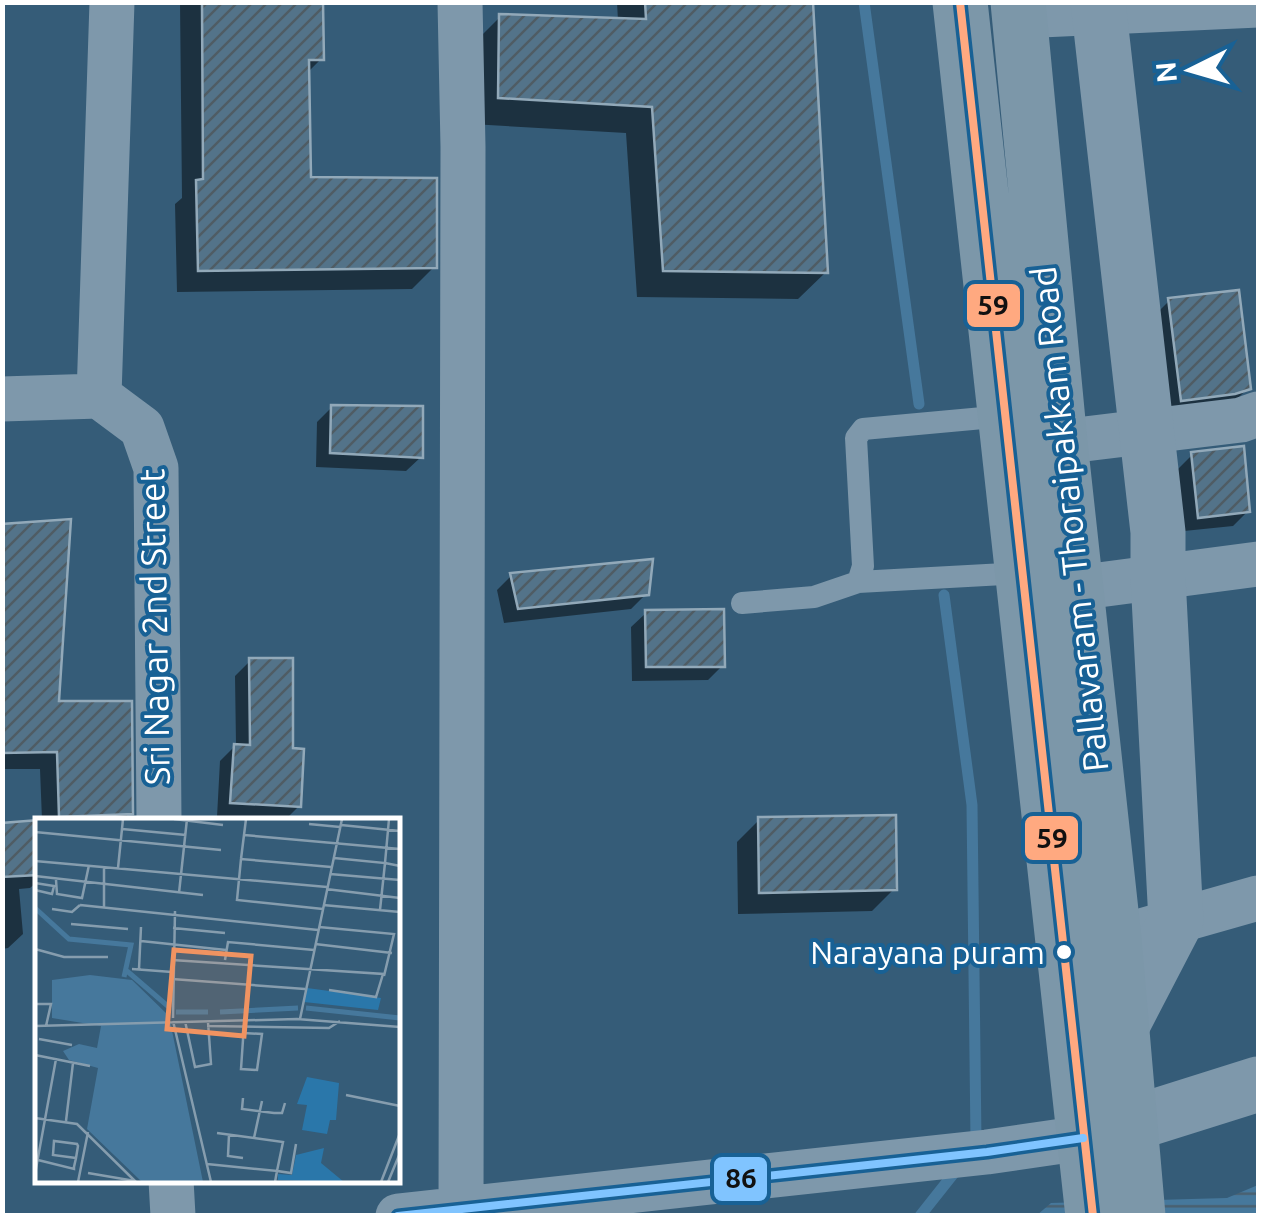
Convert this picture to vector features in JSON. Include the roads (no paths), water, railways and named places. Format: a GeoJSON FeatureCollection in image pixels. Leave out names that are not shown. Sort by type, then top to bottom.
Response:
{"type":"FeatureCollection","features":[{"type":"Feature","properties":{"kind":"main road","name":"Pallavaram - Thoraipakkam Road"},"geometry":{"type":"LineString","coordinates":[[960,2],[1020,574],[1106,1132],[1138,1216]]}},
{"type":"Feature","properties":{"kind":"main road","name":"Pallavaram - Thoraipakkam Road"},"geometry":{"type":"LineString","coordinates":[[1018,9],[1121,1027],[1093,1216]]}},
{"type":"Feature","properties":{"kind":"street"},"geometry":{"type":"LineString","coordinates":[[2,399],[99,396],[112,2]]}},
{"type":"Feature","properties":{"kind":"street"},"geometry":{"type":"LineString","coordinates":[[460,2],[461,1208]]}},
{"type":"Feature","properties":{"kind":"street"},"geometry":{"type":"LineString","coordinates":[[1018,9],[1232,4]]}},
{"type":"Feature","properties":{"kind":"street"},"geometry":{"type":"LineString","coordinates":[[1099,7],[1158,532],[1176,921],[1121,1027]]}},
{"type":"Feature","properties":{"kind":"street","name":"Sri Nagar 2nd Street"},"geometry":{"type":"LineString","coordinates":[[99,396],[142,428],[156,468],[160,818]]}},
{"type":"Feature","properties":{"kind":"street"},"geometry":{"type":"LineString","coordinates":[[1060,442],[1241,420],[1258,414]]}},
{"type":"Feature","properties":{"kind":"street"},"geometry":{"type":"LineString","coordinates":[[1076,588],[1258,564]]}},
{"type":"Feature","properties":{"kind":"street"},"geometry":{"type":"LineString","coordinates":[[1114,939],[1258,898]]}},
{"type":"Feature","properties":{"kind":"street"},"geometry":{"type":"LineString","coordinates":[[398,1216],[987,1152],[1106,1132],[1258,1084]]}},
{"type":"Feature","properties":{"kind":"street"},"geometry":{"type":"LineString","coordinates":[[172,1183],[173,1216]]}},
{"type":"Feature","properties":{"kind":"lane"},"geometry":{"type":"LineString","coordinates":[[858,582],[863,566],[856,438],[863,429],[1005,416]]}},
{"type":"Feature","properties":{"kind":"lane"},"geometry":{"type":"LineString","coordinates":[[742,604],[814,597],[858,582],[1020,574]]}},
{"type":"Feature","properties":{"kind":"water"},"geometry":{"type":"Polygon","coordinates":[[[1258,1185],[1258,1215],[1036,1216],[1051,1203],[1227,1198],[1258,1185]]]}},
{"type":"Feature","properties":{"kind":"waterway"},"geometry":{"type":"LineString","coordinates":[[864,2],[919,404]]}},
{"type":"Feature","properties":{"kind":"waterway"},"geometry":{"type":"LineString","coordinates":[[944,595],[972,805],[976,1141]]}},
{"type":"Feature","properties":{"kind":"waterway"},"geometry":{"type":"LineString","coordinates":[[920,1216],[958,1168]]}},
{"type":"Feature","properties":{"kind":"place","name":"Narayana puram"},"geometry":{"type":"Point","coordinates":[1064,952]}}]}
